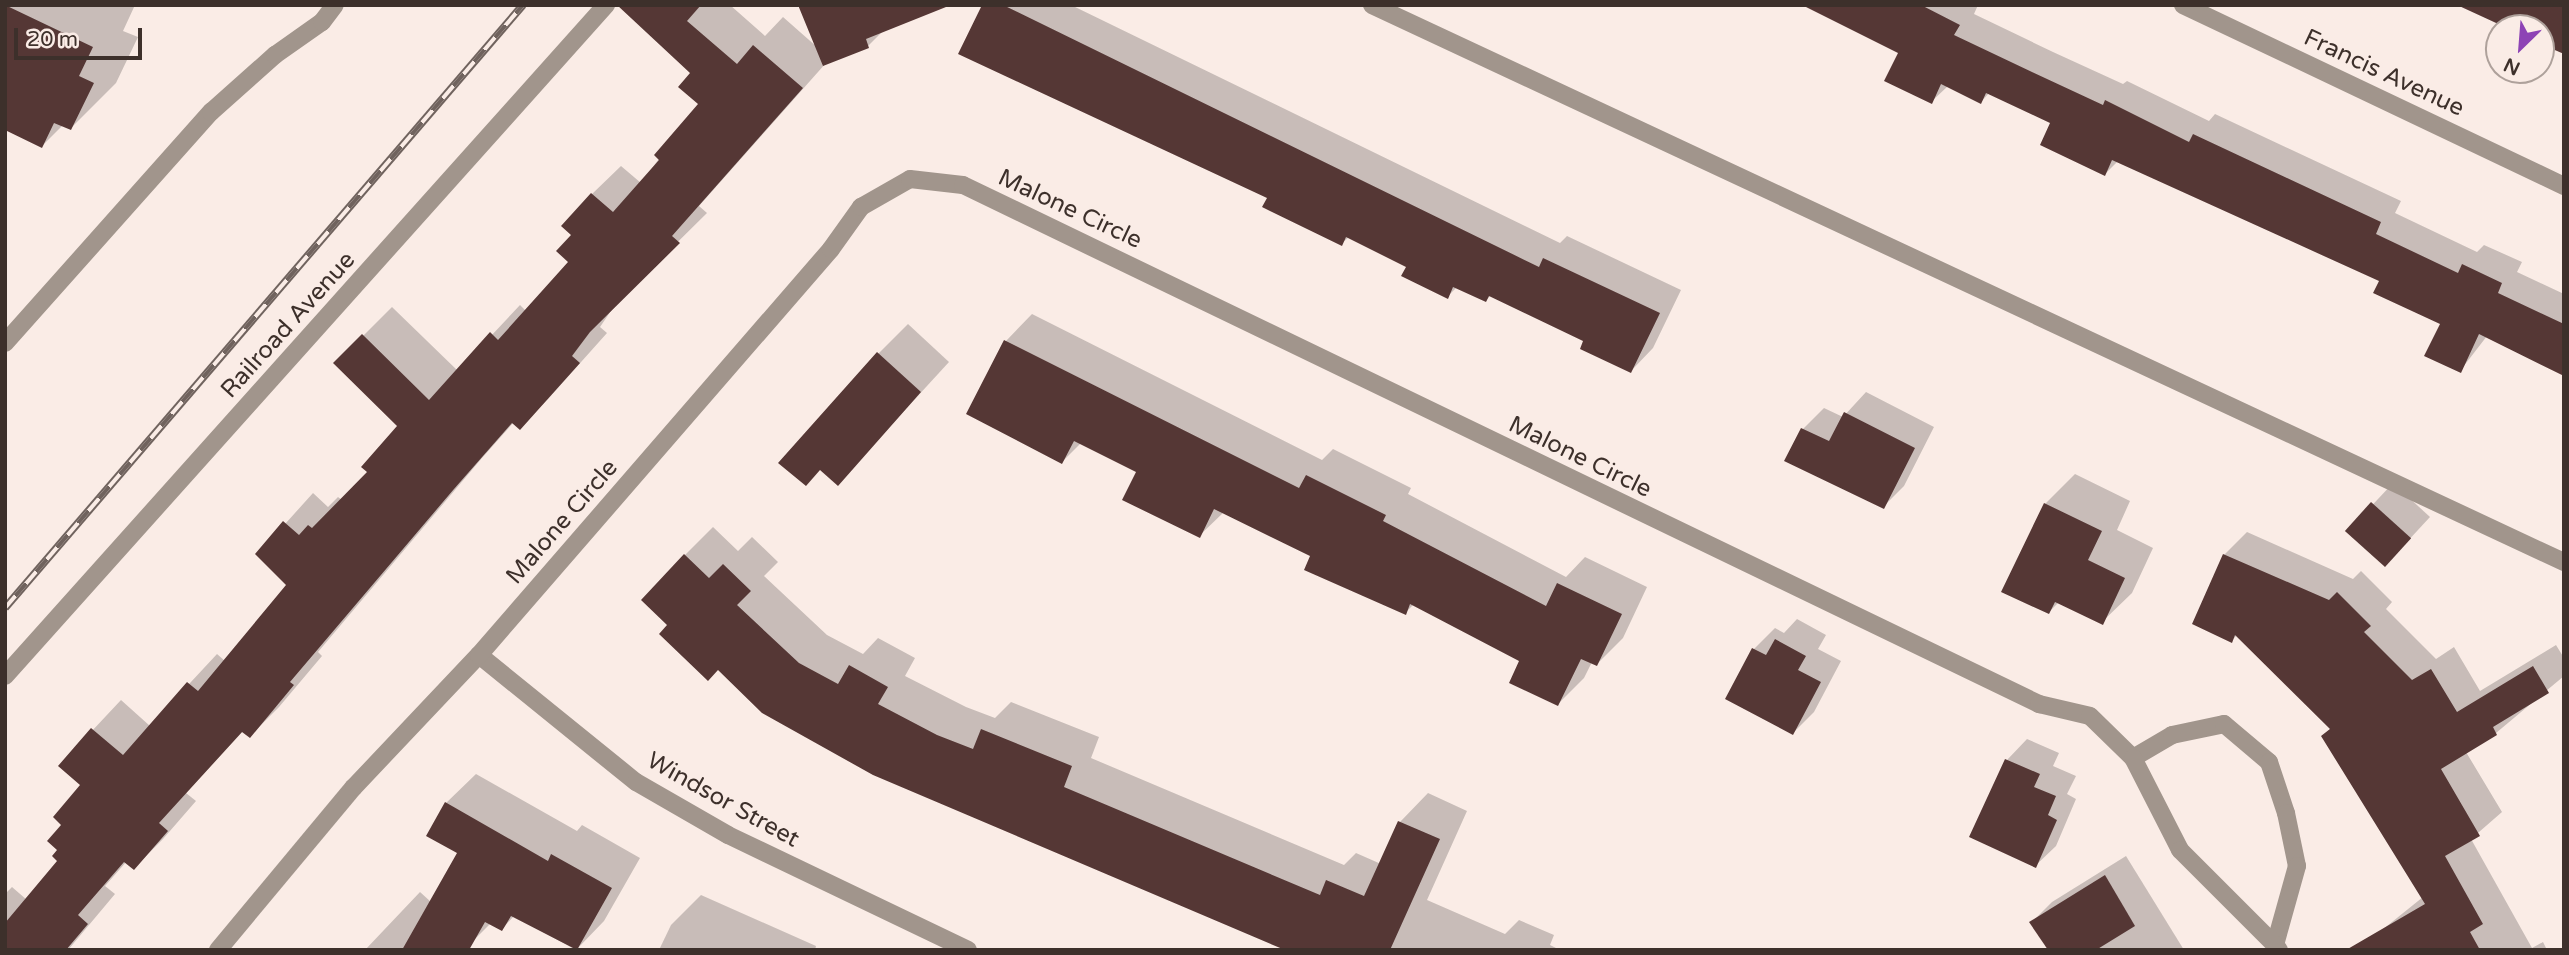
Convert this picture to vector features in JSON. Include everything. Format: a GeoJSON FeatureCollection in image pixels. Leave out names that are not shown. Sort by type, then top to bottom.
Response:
{"type":"FeatureCollection","features":[{"type":"Feature","properties":{"kind":"street"},"geometry":{"type":"LineString","coordinates":[[5,343],[211,112],[275,55],[322,22],[335,5]]}},
{"type":"Feature","properties":{"kind":"street","name":"Railroad Avenue"},"geometry":{"type":"LineString","coordinates":[[5,676],[606,5]]}},
{"type":"Feature","properties":{"kind":"street"},"geometry":{"type":"LineString","coordinates":[[1372,5],[2564,562]]}},
{"type":"Feature","properties":{"kind":"street","name":"Francis Avenue"},"geometry":{"type":"LineString","coordinates":[[2183,5],[2564,186]]}},
{"type":"Feature","properties":{"kind":"street","name":"Malone Circle"},"geometry":{"type":"LineString","coordinates":[[218,950],[354,787],[479,655],[831,249],[861,207],[910,179],[963,186],[2039,704],[2090,716],[2133,758],[2180,850],[2277,947]]}},
{"type":"Feature","properties":{"kind":"street","name":"Windsor Street"},"geometry":{"type":"LineString","coordinates":[[479,655],[636,782],[728,835],[968,950]]}},
{"type":"Feature","properties":{"kind":"street","name":"Malone Circle"},"geometry":{"type":"LineString","coordinates":[[2133,758],[2172,736],[2224,724],[2269,762],[2286,813],[2297,866],[2277,947]]}},
{"type":"Feature","properties":{"kind":"building"},"geometry":{"type":"Polygon","coordinates":[[[5,5],[93,47],[79,76],[94,83],[71,130],[54,123],[42,148],[5,130],[5,5]]]}},
{"type":"Feature","properties":{"kind":"building"},"geometry":{"type":"Polygon","coordinates":[[[617,5],[701,5],[687,21],[737,64],[753,45],[803,88],[672,236],[680,243],[590,332],[572,356],[580,363],[520,430],[512,423],[290,682],[294,685],[250,738],[242,732],[159,823],[168,831],[134,870],[124,862],[78,915],[88,924],[66,950],[5,950],[5,923],[57,861],[52,856],[57,850],[47,841],[61,825],[53,817],[80,785],[58,766],[91,728],[123,755],[187,682],[198,691],[286,585],[255,554],[283,521],[299,535],[308,525],[312,528],[367,472],[361,467],[397,426],[333,363],[362,334],[429,400],[490,332],[498,340],[568,262],[556,251],[571,235],[561,226],[591,193],[613,212],[659,160],[654,155],[698,104],[678,87],[690,73],[617,5]]]}},
{"type":"Feature","properties":{"kind":"building"},"geometry":{"type":"Polygon","coordinates":[[[798,5],[946,7],[866,39],[869,48],[823,66],[798,5]]]}},
{"type":"Feature","properties":{"kind":"building"},"geometry":{"type":"Polygon","coordinates":[[[982,5],[1003,5],[1539,267],[1543,258],[1660,313],[1631,373],[1580,349],[1583,341],[1489,296],[1486,302],[1453,287],[1448,299],[1401,276],[1406,267],[1346,237],[1342,246],[1262,207],[1267,198],[958,54],[982,5]]]}},
{"type":"Feature","properties":{"kind":"building"},"geometry":{"type":"Polygon","coordinates":[[[1802,5],[1921,5],[1960,25],[1954,35],[2032,72],[2103,105],[2105,100],[2189,142],[2193,134],[2381,222],[2376,234],[2458,273],[2462,264],[2502,283],[2498,293],[2564,324],[2564,376],[2479,334],[2461,373],[2424,356],[2440,324],[2373,293],[2379,281],[2112,160],[2105,176],[2040,145],[2050,123],[1986,93],[1981,104],[1941,84],[1932,104],[1884,81],[1898,53],[1802,5]]]}},
{"type":"Feature","properties":{"kind":"building"},"geometry":{"type":"Polygon","coordinates":[[[2457,5],[2564,5],[2564,54],[2555,50],[2555,14],[2485,14],[2485,18],[2457,5]]]}},
{"type":"Feature","properties":{"kind":"building"},"geometry":{"type":"Polygon","coordinates":[[[1004,340],[1299,488],[1306,475],[1386,515],[1383,521],[1546,606],[1557,583],[1622,614],[1597,666],[1581,659],[1558,706],[1509,683],[1519,661],[1410,604],[1406,615],[1304,570],[1310,556],[1214,509],[1200,538],[1122,500],[1136,472],[1074,441],[1062,464],[966,414],[1004,340]]]}},
{"type":"Feature","properties":{"kind":"building"},"geometry":{"type":"Polygon","coordinates":[[[877,352],[921,392],[838,486],[820,470],[806,486],[778,463],[877,352]]]}},
{"type":"Feature","properties":{"kind":"building"},"geometry":{"type":"Polygon","coordinates":[[[1844,412],[1915,448],[1884,509],[1784,461],[1801,428],[1829,441],[1844,412]]]}},
{"type":"Feature","properties":{"kind":"building"},"geometry":{"type":"Polygon","coordinates":[[[2371,502],[2411,538],[2385,567],[2345,531],[2371,502]]]}},
{"type":"Feature","properties":{"kind":"building"},"geometry":{"type":"Polygon","coordinates":[[[2044,503],[2102,531],[2088,560],[2125,578],[2103,625],[2055,602],[2049,614],[2001,592],[2044,503]]]}},
{"type":"Feature","properties":{"kind":"building"},"geometry":{"type":"Polygon","coordinates":[[[684,554],[709,578],[723,564],[751,591],[737,605],[799,663],[838,684],[849,665],[888,687],[878,704],[937,735],[973,749],[981,729],[1072,766],[1064,787],[1320,895],[1326,880],[1364,896],[1398,821],[1440,839],[1390,950],[1285,950],[873,775],[762,713],[718,670],[708,681],[659,634],[667,625],[641,600],[684,554]]]}},
{"type":"Feature","properties":{"kind":"building"},"geometry":{"type":"Polygon","coordinates":[[[2223,554],[2329,600],[2337,592],[2371,626],[2364,632],[2412,680],[2431,669],[2457,712],[2533,666],[2549,693],[2493,727],[2497,735],[2441,769],[2480,836],[2445,856],[2483,924],[2470,932],[2480,950],[2346,950],[2425,904],[2321,736],[2330,729],[2235,635],[2232,643],[2192,624],[2223,554]]]}},
{"type":"Feature","properties":{"kind":"building"},"geometry":{"type":"Polygon","coordinates":[[[1775,639],[1806,656],[1798,670],[1821,682],[1793,735],[1725,699],[1752,648],[1766,655],[1775,639]]]}},
{"type":"Feature","properties":{"kind":"building"},"geometry":{"type":"Polygon","coordinates":[[[2005,759],[2040,774],[2034,787],[2056,796],[2048,815],[2057,820],[2036,868],[1969,837],[2005,759]]]}},
{"type":"Feature","properties":{"kind":"building"},"geometry":{"type":"Polygon","coordinates":[[[445,802],[548,861],[551,854],[612,888],[577,950],[511,916],[502,931],[485,922],[469,950],[402,950],[457,853],[426,836],[445,802]]]}},
{"type":"Feature","properties":{"kind":"building"},"geometry":{"type":"Polygon","coordinates":[[[2105,875],[2135,926],[2096,950],[2048,950],[2029,922],[2105,875]]]}},
{"type":"Feature","properties":{"kind":"railway"},"geometry":{"type":"LineString","coordinates":[[5,608],[523,5]]}}]}
